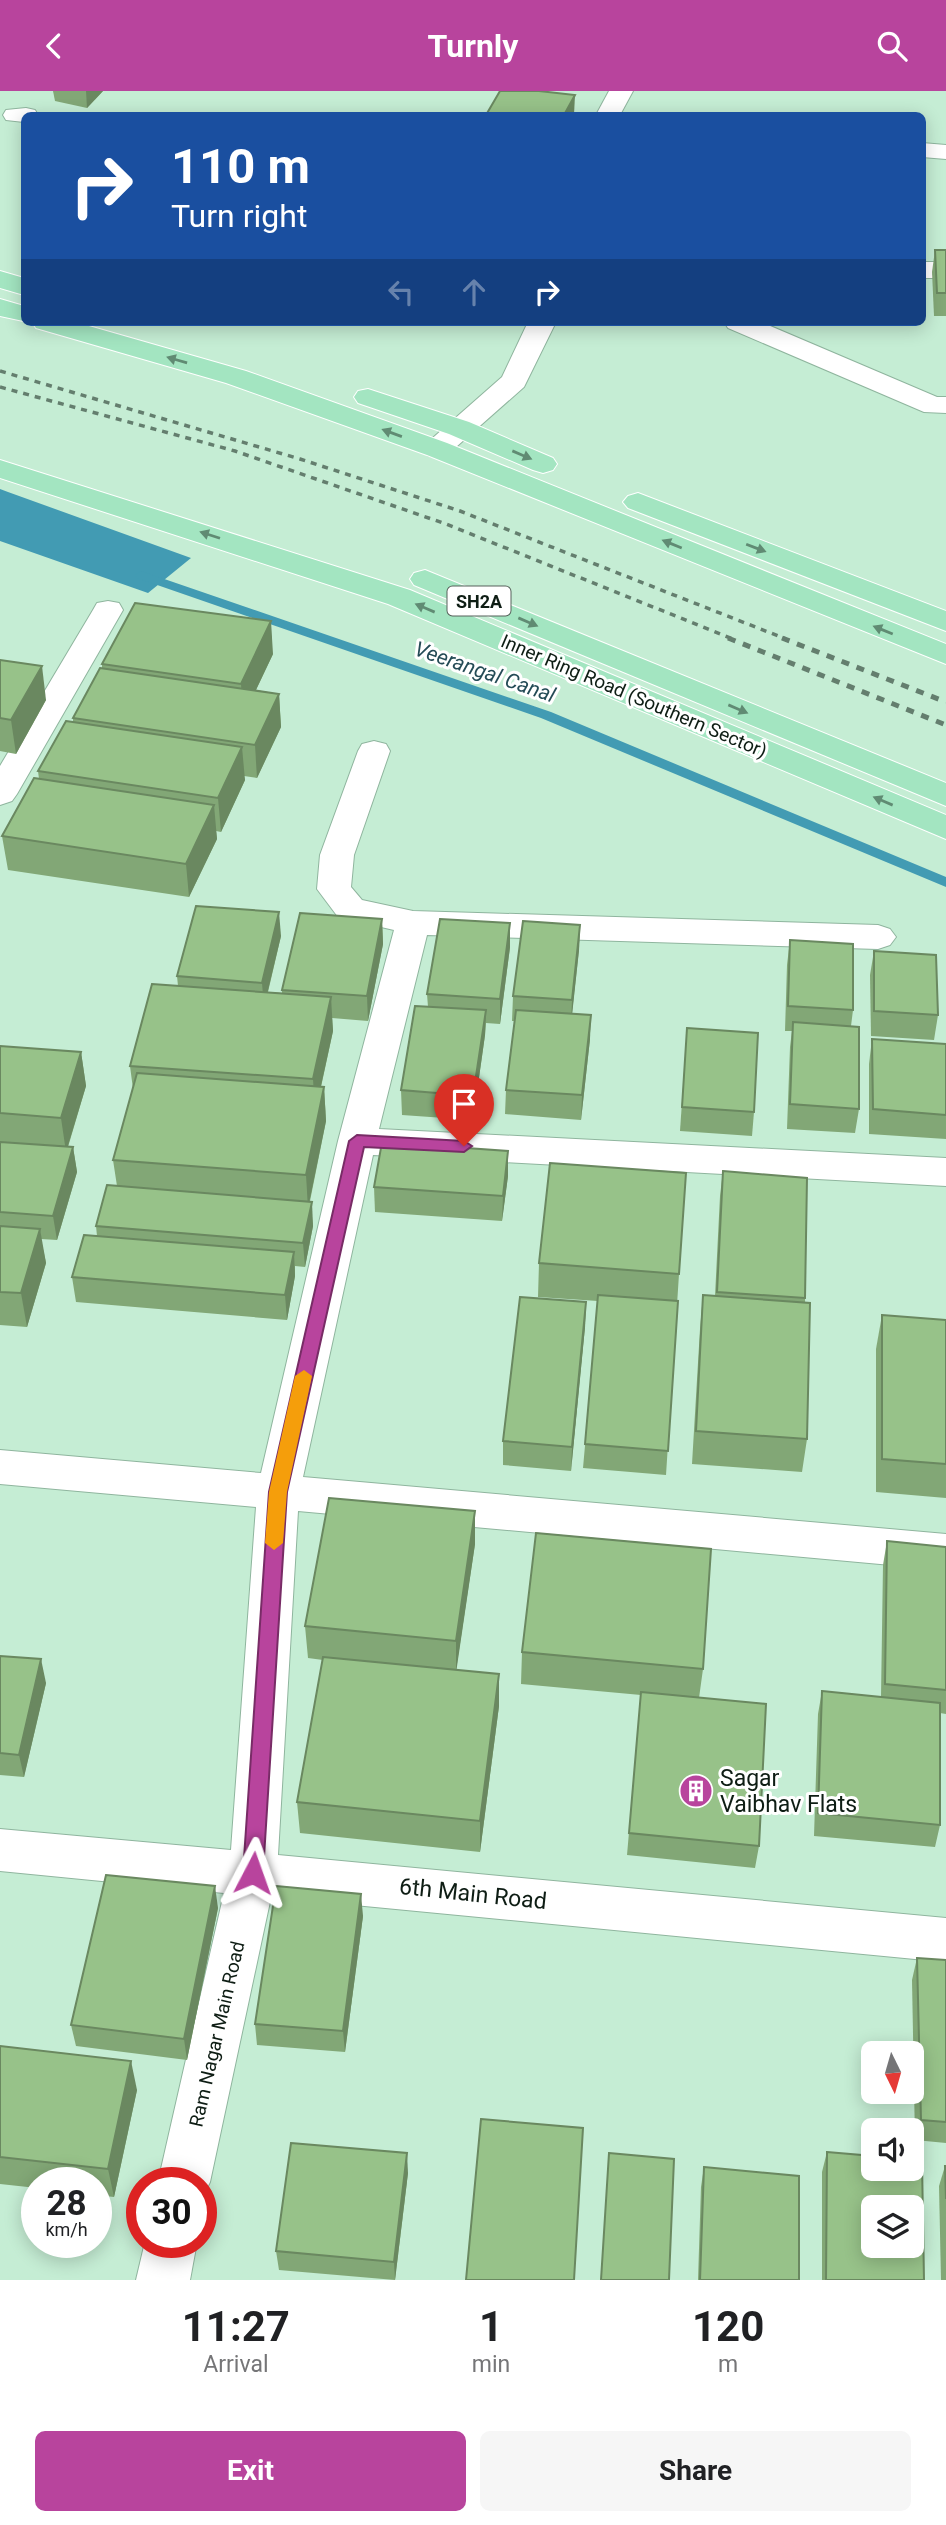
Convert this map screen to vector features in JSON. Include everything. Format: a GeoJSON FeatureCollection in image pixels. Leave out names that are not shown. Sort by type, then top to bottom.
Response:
{"type":"FeatureCollection","features":[{"type":"Feature","properties":{"kind":"main road"},"geometry":{"type":"LineString","coordinates":[[0,279],[21,286]]}},
{"type":"Feature","properties":{"kind":"main road"},"geometry":{"type":"LineString","coordinates":[[0,307],[21,314]]}},
{"type":"Feature","properties":{"kind":"main road"},"geometry":{"type":"LineString","coordinates":[[60,326],[236,377],[437,449],[946,656]]}},
{"type":"Feature","properties":{"kind":"main road"},"geometry":{"type":"LineString","coordinates":[[150,326],[460,428],[572,476],[946,622]]}},
{"type":"Feature","properties":{"kind":"main road","name":"Inner Ring Road (Southern Sector)"},"geometry":{"type":"LineString","coordinates":[[0,442],[427,580],[946,795]]}},
{"type":"Feature","properties":{"kind":"main road","name":"Inner Ring Road (Southern Sector)"},"geometry":{"type":"LineString","coordinates":[[0,469],[399,597],[946,828]]}},
{"type":"Feature","properties":{"kind":"street"},"geometry":{"type":"LineString","coordinates":[[610,112],[621,91]]}},
{"type":"Feature","properties":{"kind":"street"},"geometry":{"type":"LineString","coordinates":[[926,151],[946,152]]}},
{"type":"Feature","properties":{"kind":"street"},"geometry":{"type":"LineString","coordinates":[[926,269],[946,271]]}},
{"type":"Feature","properties":{"kind":"street"},"geometry":{"type":"LineString","coordinates":[[437,449],[514,381],[540,326]]}},
{"type":"Feature","properties":{"kind":"street"},"geometry":{"type":"LineString","coordinates":[[748,326],[942,407]]}},
{"type":"Feature","properties":{"kind":"street"},"geometry":{"type":"LineString","coordinates":[[0,794],[108,610]]}},
{"type":"Feature","properties":{"kind":"street"},"geometry":{"type":"LineString","coordinates":[[374,751],[337,855],[334,889],[350,909],[413,923],[878,937]]}},
{"type":"Feature","properties":{"kind":"street","name":"Ram Nagar Main Road"},"geometry":{"type":"LineString","coordinates":[[187,2167],[253,1873],[278,1492],[357,1141],[413,923]]}},
{"type":"Feature","properties":{"kind":"street"},"geometry":{"type":"LineString","coordinates":[[357,1141],[946,1172]]}},
{"type":"Feature","properties":{"kind":"street"},"geometry":{"type":"LineString","coordinates":[[0,1467],[946,1552]]}},
{"type":"Feature","properties":{"kind":"street","name":"6th Main Road"},"geometry":{"type":"LineString","coordinates":[[0,1850],[946,1940]]}},
{"type":"Feature","properties":{"kind":"street"},"geometry":{"type":"LineString","coordinates":[[163,2280],[168,2258]]}},
{"type":"Feature","properties":{"kind":"water"},"geometry":{"type":"Polygon","coordinates":[[[0,489],[191,558],[148,593],[0,541],[0,489]]]}},
{"type":"Feature","properties":{"kind":"building"},"geometry":{"type":"Polygon","coordinates":[[[500,91],[575,95],[566,112],[488,112],[500,91]]]}},
{"type":"Feature","properties":{"kind":"building"},"geometry":{"type":"Polygon","coordinates":[[[935,250],[946,250],[946,293],[937,293],[935,250]]]}},
{"type":"Feature","properties":{"kind":"building"},"geometry":{"type":"Polygon","coordinates":[[[135,603],[271,621],[241,684],[102,664],[135,603]]]}},
{"type":"Feature","properties":{"kind":"building"},"geometry":{"type":"Polygon","coordinates":[[[0,660],[42,666],[11,720],[0,718],[0,660]]]}},
{"type":"Feature","properties":{"kind":"building"},"geometry":{"type":"Polygon","coordinates":[[[100,668],[279,694],[255,745],[73,718],[100,668]]]}},
{"type":"Feature","properties":{"kind":"building"},"geometry":{"type":"Polygon","coordinates":[[[66,721],[242,747],[218,798],[38,771],[66,721]]]}},
{"type":"Feature","properties":{"kind":"building"},"geometry":{"type":"Polygon","coordinates":[[[34,778],[214,805],[186,864],[2,836],[34,778]]]}},
{"type":"Feature","properties":{"kind":"building"},"geometry":{"type":"Polygon","coordinates":[[[196,906],[279,912],[262,983],[177,976],[196,906]]]}},
{"type":"Feature","properties":{"kind":"building"},"geometry":{"type":"Polygon","coordinates":[[[300,913],[382,919],[367,996],[282,990],[300,913]]]}},
{"type":"Feature","properties":{"kind":"building"},"geometry":{"type":"Polygon","coordinates":[[[440,919],[510,923],[500,999],[427,994],[440,919]]]}},
{"type":"Feature","properties":{"kind":"building"},"geometry":{"type":"Polygon","coordinates":[[[523,921],[580,925],[572,1000],[513,996],[523,921]]]}},
{"type":"Feature","properties":{"kind":"building"},"geometry":{"type":"Polygon","coordinates":[[[790,940],[853,944],[853,1010],[788,1006],[790,940]]]}},
{"type":"Feature","properties":{"kind":"building"},"geometry":{"type":"Polygon","coordinates":[[[874,951],[936,955],[938,1015],[874,1011],[874,951]]]}},
{"type":"Feature","properties":{"kind":"building"},"geometry":{"type":"Polygon","coordinates":[[[152,984],[331,997],[313,1079],[130,1066],[152,984]]]}},
{"type":"Feature","properties":{"kind":"building"},"geometry":{"type":"Polygon","coordinates":[[[415,1006],[486,1010],[473,1096],[401,1090],[415,1006]]]}},
{"type":"Feature","properties":{"kind":"building"},"geometry":{"type":"Polygon","coordinates":[[[516,1010],[591,1015],[582,1095],[506,1090],[516,1010]]]}},
{"type":"Feature","properties":{"kind":"building"},"geometry":{"type":"Polygon","coordinates":[[[793,1022],[859,1027],[859,1109],[790,1104],[793,1022]]]}},
{"type":"Feature","properties":{"kind":"building"},"geometry":{"type":"Polygon","coordinates":[[[687,1028],[758,1033],[754,1112],[682,1107],[687,1028]]]}},
{"type":"Feature","properties":{"kind":"building"},"geometry":{"type":"Polygon","coordinates":[[[872,1039],[946,1044],[946,1115],[873,1109],[872,1039]]]}},
{"type":"Feature","properties":{"kind":"building"},"geometry":{"type":"Polygon","coordinates":[[[0,1046],[81,1052],[61,1118],[0,1113],[0,1046]]]}},
{"type":"Feature","properties":{"kind":"building"},"geometry":{"type":"Polygon","coordinates":[[[137,1073],[324,1087],[306,1175],[113,1160],[137,1073]]]}},
{"type":"Feature","properties":{"kind":"building"},"geometry":{"type":"Polygon","coordinates":[[[0,1142],[73,1147],[53,1216],[0,1212],[0,1142]]]}},
{"type":"Feature","properties":{"kind":"building"},"geometry":{"type":"Polygon","coordinates":[[[382,1142],[508,1151],[503,1196],[374,1187],[382,1142]]]}},
{"type":"Feature","properties":{"kind":"building"},"geometry":{"type":"Polygon","coordinates":[[[550,1163],[686,1173],[679,1274],[539,1263],[550,1163]]]}},
{"type":"Feature","properties":{"kind":"building"},"geometry":{"type":"Polygon","coordinates":[[[723,1171],[807,1178],[805,1298],[717,1292],[723,1171]]]}},
{"type":"Feature","properties":{"kind":"building"},"geometry":{"type":"Polygon","coordinates":[[[107,1185],[312,1202],[303,1243],[96,1226],[107,1185]]]}},
{"type":"Feature","properties":{"kind":"building"},"geometry":{"type":"Polygon","coordinates":[[[0,1226],[40,1229],[21,1293],[0,1292],[0,1226]]]}},
{"type":"Feature","properties":{"kind":"building"},"geometry":{"type":"Polygon","coordinates":[[[84,1235],[294,1252],[285,1295],[72,1277],[84,1235]]]}},
{"type":"Feature","properties":{"kind":"building"},"geometry":{"type":"Polygon","coordinates":[[[598,1295],[678,1301],[668,1451],[585,1444],[598,1295]]]}},
{"type":"Feature","properties":{"kind":"building"},"geometry":{"type":"Polygon","coordinates":[[[703,1295],[810,1303],[807,1439],[696,1431],[703,1295]]]}},
{"type":"Feature","properties":{"kind":"building"},"geometry":{"type":"Polygon","coordinates":[[[520,1297],[586,1302],[572,1447],[503,1441],[520,1297]]]}},
{"type":"Feature","properties":{"kind":"building"},"geometry":{"type":"Polygon","coordinates":[[[882,1315],[946,1320],[946,1464],[882,1459],[882,1315]]]}},
{"type":"Feature","properties":{"kind":"building"},"geometry":{"type":"Polygon","coordinates":[[[329,1498],[475,1511],[456,1641],[305,1626],[329,1498]]]}},
{"type":"Feature","properties":{"kind":"building"},"geometry":{"type":"Polygon","coordinates":[[[536,1533],[711,1549],[703,1669],[522,1652],[536,1533]]]}},
{"type":"Feature","properties":{"kind":"building"},"geometry":{"type":"Polygon","coordinates":[[[887,1541],[946,1547],[946,1690],[885,1684],[887,1541]]]}},
{"type":"Feature","properties":{"kind":"building"},"geometry":{"type":"Polygon","coordinates":[[[0,1656],[41,1659],[19,1755],[0,1753],[0,1656]]]}},
{"type":"Feature","properties":{"kind":"building"},"geometry":{"type":"Polygon","coordinates":[[[323,1657],[499,1674],[480,1821],[297,1802],[323,1657]]]}},
{"type":"Feature","properties":{"kind":"building"},"geometry":{"type":"Polygon","coordinates":[[[822,1691],[940,1703],[940,1825],[818,1813],[822,1691]]]}},
{"type":"Feature","properties":{"kind":"building","name":"Sagar Vaibhav Flats"},"geometry":{"type":"Polygon","coordinates":[[[641,1692],[766,1704],[759,1846],[629,1833],[641,1692]]]}},
{"type":"Feature","properties":{"kind":"building"},"geometry":{"type":"Polygon","coordinates":[[[106,1875],[215,1886],[184,2039],[71,2025],[106,1875]]]}},
{"type":"Feature","properties":{"kind":"building"},"geometry":{"type":"Polygon","coordinates":[[[276,1886],[361,1894],[343,2031],[255,2024],[276,1886]]]}},
{"type":"Feature","properties":{"kind":"building"},"geometry":{"type":"Polygon","coordinates":[[[917,1958],[946,1960],[946,2122],[921,2118],[921,2104],[924,2104],[924,2041],[919,2041],[917,1958]]]}},
{"type":"Feature","properties":{"kind":"building"},"geometry":{"type":"Polygon","coordinates":[[[0,2046],[131,2061],[108,2167],[0,2157],[0,2046]]]}},
{"type":"Feature","properties":{"kind":"building"},"geometry":{"type":"Polygon","coordinates":[[[481,2119],[583,2128],[574,2280],[466,2280],[481,2119]]]}},
{"type":"Feature","properties":{"kind":"building"},"geometry":{"type":"Polygon","coordinates":[[[291,2143],[407,2153],[394,2262],[276,2251],[291,2143]]]}},
{"type":"Feature","properties":{"kind":"building"},"geometry":{"type":"Polygon","coordinates":[[[827,2152],[861,2155],[861,2181],[922,2181],[923,2195],[861,2195],[861,2258],[924,2258],[924,2280],[826,2280],[827,2152]]]}},
{"type":"Feature","properties":{"kind":"building"},"geometry":{"type":"Polygon","coordinates":[[[609,2153],[674,2159],[669,2280],[601,2280],[609,2153]]]}},
{"type":"Feature","properties":{"kind":"building"},"geometry":{"type":"Polygon","coordinates":[[[704,2167],[799,2176],[799,2280],[700,2280],[704,2167]]]}},
{"type":"Feature","properties":{"kind":"waterway","name":"Veerangal Canal"},"geometry":{"type":"LineString","coordinates":[[141,575],[546,715],[946,882]]}},
{"type":"Feature","properties":{"kind":"railway"},"geometry":{"type":"LineString","coordinates":[[0,371],[300,459],[460,511],[786,639]]}},
{"type":"Feature","properties":{"kind":"railway"},"geometry":{"type":"LineString","coordinates":[[0,387],[235,451],[446,524],[733,639]]}},
{"type":"Feature","properties":{"kind":"railway"},"geometry":{"type":"LineString","coordinates":[[728,638],[946,725]]}},
{"type":"Feature","properties":{"kind":"railway"},"geometry":{"type":"LineString","coordinates":[[782,638],[946,702]]}},
{"type":"Feature","properties":{"kind":"slow traffic"},"geometry":{"type":"LineString","coordinates":[[274,1543],[278,1492],[304,1376]]}},
{"type":"Feature","properties":{"kind":"place","name":"Sagar Vaibhav Flats"},"geometry":{"type":"Point","coordinates":[696,1791]}},
{"type":"Feature","properties":{"kind":"route"},"geometry":{"type":"LineString","coordinates":[[253,1873],[278,1492],[357,1141],[464,1146]]}}]}
